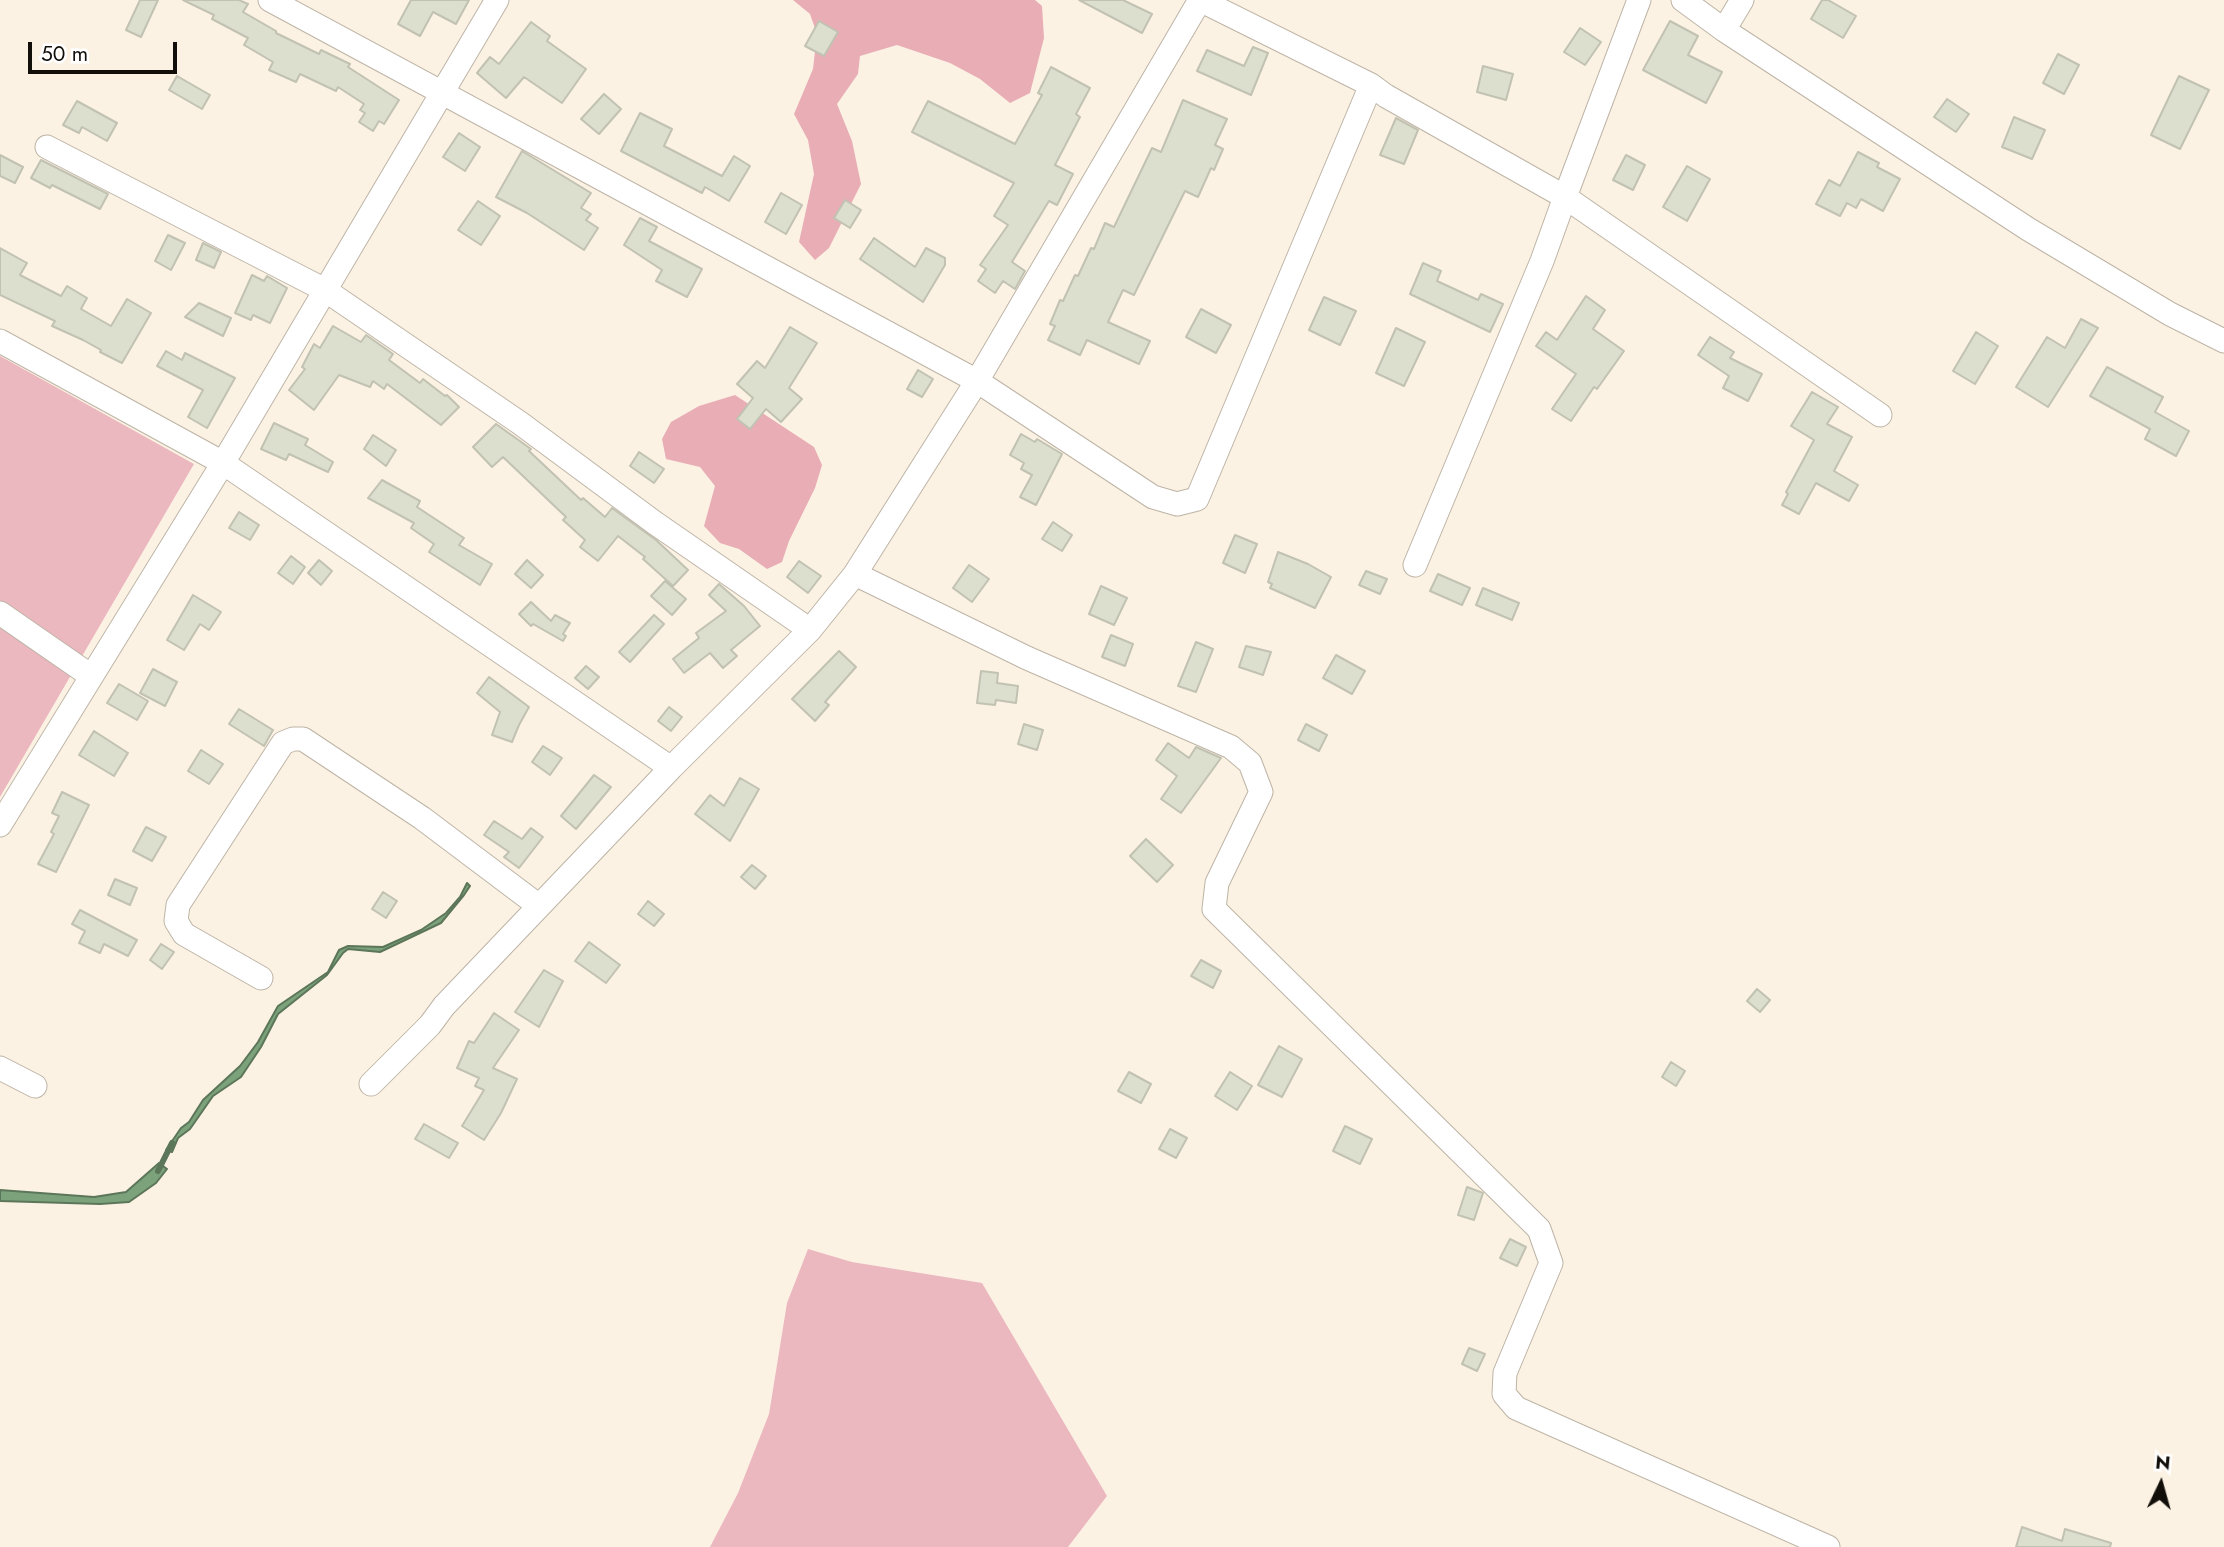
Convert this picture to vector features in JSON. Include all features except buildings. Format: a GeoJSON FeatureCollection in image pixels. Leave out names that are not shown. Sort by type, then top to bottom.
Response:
{"type":"FeatureCollection","features":[{"type":"Feature","properties":{"kind":"street"},"geometry":{"type":"LineString","coordinates":[[270,0],[977,382],[1153,497],[1177,504],[1197,499],[1371,85]]}},
{"type":"Feature","properties":{"kind":"street"},"geometry":{"type":"LineString","coordinates":[[0,825],[223,463],[497,0]]}},
{"type":"Feature","properties":{"kind":"street"},"geometry":{"type":"LineString","coordinates":[[371,1084],[430,1025],[444,1006],[671,768],[810,630],[855,574],[977,382],[1200,0],[1371,85],[1565,197],[1880,415]]}},
{"type":"Feature","properties":{"kind":"street"},"geometry":{"type":"LineString","coordinates":[[1415,565],[1542,261],[1639,0]]}},
{"type":"Feature","properties":{"kind":"street"},"geometry":{"type":"LineString","coordinates":[[1683,0],[1724,30],[2028,229],[2170,314],[2224,341]]}},
{"type":"Feature","properties":{"kind":"street"},"geometry":{"type":"LineString","coordinates":[[1724,30],[1742,0]]}},
{"type":"Feature","properties":{"kind":"street"},"geometry":{"type":"LineString","coordinates":[[47,148],[325,290],[520,423],[655,523],[810,630]]}},
{"type":"Feature","properties":{"kind":"street"},"geometry":{"type":"LineString","coordinates":[[0,341],[223,463],[671,768]]}},
{"type":"Feature","properties":{"kind":"street"},"geometry":{"type":"LineString","coordinates":[[855,574],[1027,658],[1231,747],[1250,763],[1261,792],[1217,883],[1214,909],[1539,1229],[1551,1263],[1505,1373],[1504,1394],[1516,1408],[1828,1547]]}},
{"type":"Feature","properties":{"kind":"street"},"geometry":{"type":"LineString","coordinates":[[0,613],[92,676]]}},
{"type":"Feature","properties":{"kind":"street"},"geometry":{"type":"LineString","coordinates":[[261,978],[184,934],[176,921],[178,905],[283,743],[293,738],[303,739],[422,818],[539,906]]}},
{"type":"Feature","properties":{"kind":"street"},"geometry":{"type":"LineString","coordinates":[[0,1068],[35,1086]]}},
{"type":"Feature","properties":{"kind":"shaded area"},"geometry":{"type":"Polygon","coordinates":[[[793,0],[1035,0],[1042,6],[1044,38],[1030,93],[1010,103],[980,79],[950,63],[897,45],[860,56],[858,74],[837,104],[852,141],[861,184],[829,248],[815,260],[799,242],[814,174],[808,140],[794,114],[813,69],[817,34],[810,14],[793,0]]]}},
{"type":"Feature","properties":{"kind":"shaded area"},"geometry":{"type":"Polygon","coordinates":[[[0,356],[194,464],[0,797],[0,356]]]}},
{"type":"Feature","properties":{"kind":"shaded area"},"geometry":{"type":"Polygon","coordinates":[[[735,395],[814,447],[822,465],[815,488],[789,541],[782,562],[767,569],[739,549],[720,543],[704,526],[715,486],[700,467],[666,459],[662,439],[671,422],[699,406],[735,395]]]}},
{"type":"Feature","properties":{"kind":"shaded area"},"geometry":{"type":"Polygon","coordinates":[[[467,883],[470,886],[441,923],[380,952],[348,949],[343,953],[327,975],[278,1014],[241,1077],[213,1096],[190,1129],[178,1138],[172,1152],[166,1150],[203,1100],[240,1066],[258,1042],[278,1006],[328,972],[339,950],[348,946],[383,947],[421,930],[446,913],[460,897],[467,883]]]}},
{"type":"Feature","properties":{"kind":"shaded area"},"geometry":{"type":"Polygon","coordinates":[[[159,1163],[167,1169],[156,1183],[129,1202],[100,1204],[0,1201],[0,1190],[94,1197],[126,1192],[159,1163]]]}},
{"type":"Feature","properties":{"kind":"shaded area"},"geometry":{"type":"Polygon","coordinates":[[[808,1249],[852,1262],[982,1283],[1107,1496],[1068,1547],[710,1547],[738,1493],[769,1414],[787,1303],[808,1249]]]}},
{"type":"Feature","properties":{"kind":"waterway"},"geometry":{"type":"LineString","coordinates":[[158,1171],[172,1143]]}}]}
